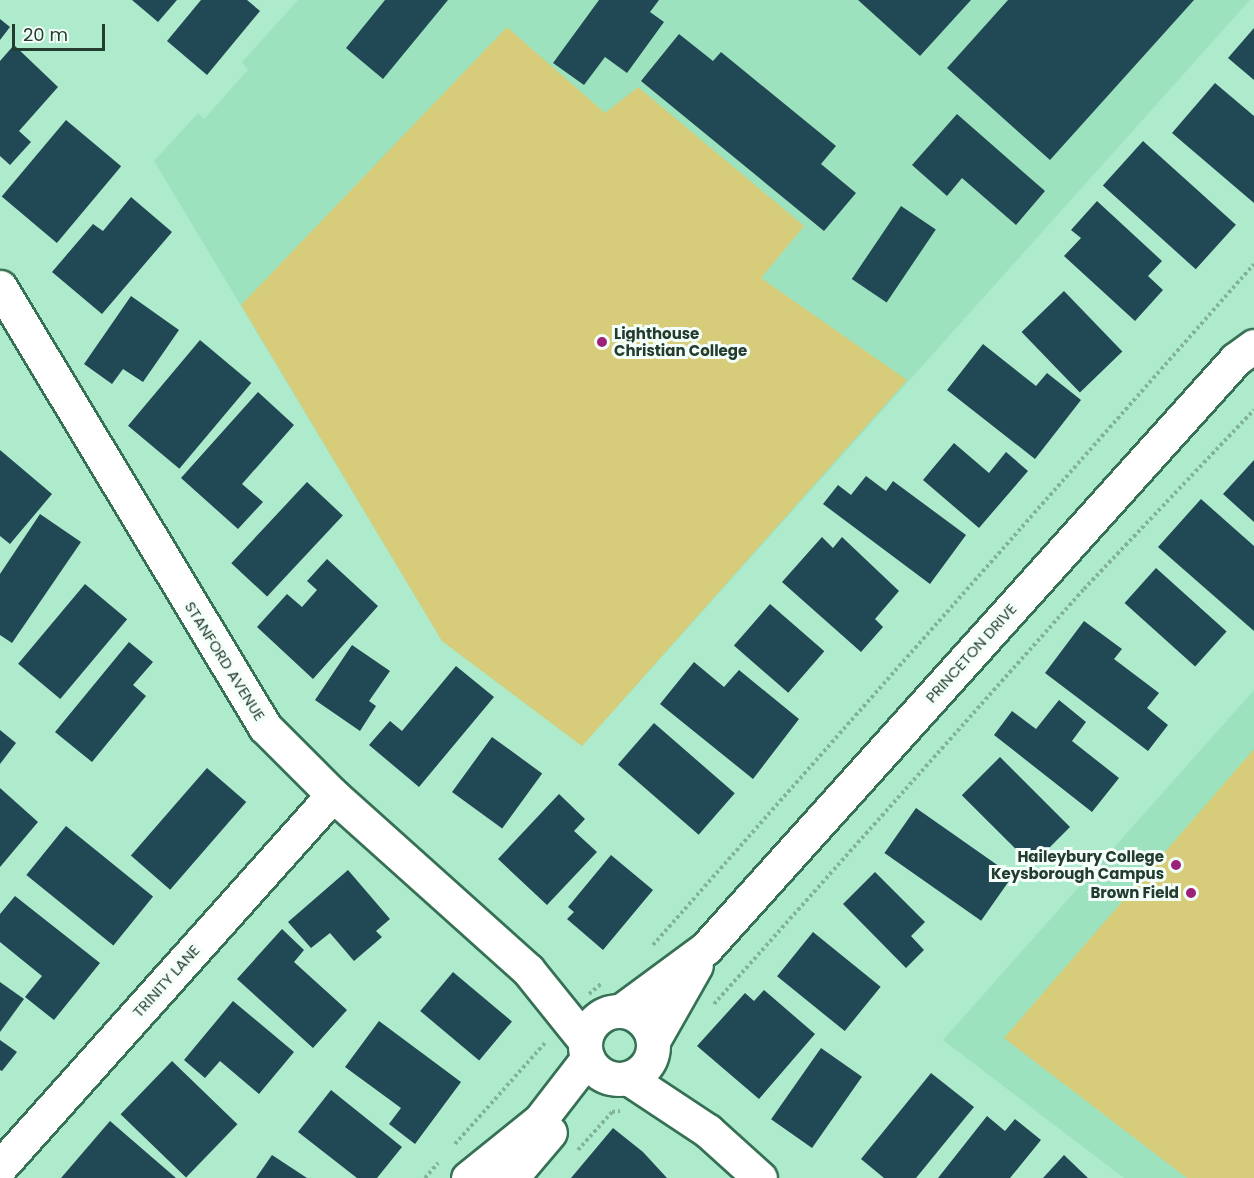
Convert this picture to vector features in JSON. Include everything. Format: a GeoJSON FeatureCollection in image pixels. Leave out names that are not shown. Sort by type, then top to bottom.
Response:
{"type":"FeatureCollection","features":[{"type":"Feature","properties":{"kind":"street","name":"STANFORD AVENUE"},"geometry":{"type":"LineString","coordinates":[[0,287],[254,709],[281,745],[333,795],[604,1037]]}},
{"type":"Feature","properties":{"kind":"street","name":"PRINCETON DRIVE"},"geometry":{"type":"LineString","coordinates":[[468,1178],[540,1120],[604,1037],[706,948],[1245,353],[1254,323]]}},
{"type":"Feature","properties":{"kind":"street","name":"TRINITY LANE"},"geometry":{"type":"LineString","coordinates":[[0,1167],[333,795]]}},
{"type":"Feature","properties":{"kind":"street","name":"PRINCETON DRIVE"},"geometry":{"type":"LineString","coordinates":[[604,1037],[643,1069],[706,948]]}},
{"type":"Feature","properties":{"kind":"street"},"geometry":{"type":"LineString","coordinates":[[708,1131],[653,1048],[643,1020],[604,1037],[708,1131],[760,1178]]}},
{"type":"Feature","properties":{"kind":"street","name":"PRINCETON DRIVE"},"geometry":{"type":"LineString","coordinates":[[511,1178],[604,1037]]}},
{"type":"Feature","properties":{"kind":"path"},"geometry":{"type":"LineString","coordinates":[[644,955],[1037,516],[1254,264]]}},
{"type":"Feature","properties":{"kind":"path"},"geometry":{"type":"LineString","coordinates":[[708,1010],[1084,589],[1254,410]]}},
{"type":"Feature","properties":{"kind":"path"},"geometry":{"type":"LineString","coordinates":[[448,1152],[604,1037],[631,1110],[612,1112],[575,1153]]}},
{"type":"Feature","properties":{"kind":"path"},"geometry":{"type":"LineString","coordinates":[[425,1178],[441,1161]]}},
{"type":"Feature","properties":{"kind":"shaded area","name":"Lighthouse Christian College"},"geometry":{"type":"Polygon","coordinates":[[[298,0],[1250,0],[582,746],[442,641],[154,161],[198,113],[204,119],[248,70],[242,62],[298,0]]]}},
{"type":"Feature","properties":{"kind":"shaded area"},"geometry":{"type":"Polygon","coordinates":[[[507,27],[605,113],[638,87],[804,226],[761,278],[907,380],[582,746],[442,641],[241,305],[507,27]]]}},
{"type":"Feature","properties":{"kind":"shaded area","name":"Brown Field"},"geometry":{"type":"Polygon","coordinates":[[[1254,690],[1254,1178],[1124,1178],[943,1040],[1254,690]]]}},
{"type":"Feature","properties":{"kind":"shaded area","name":"Brown Field"},"geometry":{"type":"Polygon","coordinates":[[[1254,749],[1254,1178],[1187,1178],[1004,1038],[1254,749]]]}},
{"type":"Feature","properties":{"kind":"building"},"geometry":{"type":"Polygon","coordinates":[[[132,0],[177,0],[158,22],[132,0]]]}},
{"type":"Feature","properties":{"kind":"building"},"geometry":{"type":"Polygon","coordinates":[[[201,0],[247,0],[260,11],[207,75],[167,41],[201,0]]]}},
{"type":"Feature","properties":{"kind":"building"},"geometry":{"type":"Polygon","coordinates":[[[385,0],[448,0],[383,79],[346,48],[385,0]]]}},
{"type":"Feature","properties":{"kind":"building"},"geometry":{"type":"Polygon","coordinates":[[[599,0],[659,0],[650,12],[664,22],[627,73],[605,57],[584,85],[553,63],[599,0]]]}},
{"type":"Feature","properties":{"kind":"building"},"geometry":{"type":"Polygon","coordinates":[[[858,0],[971,0],[920,56],[858,0]]]}},
{"type":"Feature","properties":{"kind":"building"},"geometry":{"type":"Polygon","coordinates":[[[1008,0],[1194,0],[1050,160],[947,68],[1008,0]]]}},
{"type":"Feature","properties":{"kind":"building"},"geometry":{"type":"Polygon","coordinates":[[[0,19],[10,27],[0,40],[0,19]]]}},
{"type":"Feature","properties":{"kind":"building"},"geometry":{"type":"Polygon","coordinates":[[[1254,28],[1254,80],[1228,58],[1254,28]]]}},
{"type":"Feature","properties":{"kind":"building"},"geometry":{"type":"Polygon","coordinates":[[[679,34],[713,61],[721,52],[836,146],[821,164],[856,193],[824,231],[641,81],[679,34]]]}},
{"type":"Feature","properties":{"kind":"building"},"geometry":{"type":"Polygon","coordinates":[[[14,45],[58,87],[19,131],[31,142],[10,165],[0,156],[0,61],[14,45]]]}},
{"type":"Feature","properties":{"kind":"building"},"geometry":{"type":"Polygon","coordinates":[[[1215,83],[1254,116],[1254,203],[1172,133],[1215,83]]]}},
{"type":"Feature","properties":{"kind":"building"},"geometry":{"type":"Polygon","coordinates":[[[957,114],[1045,191],[1016,225],[962,178],[947,196],[912,165],[957,114]]]}},
{"type":"Feature","properties":{"kind":"building"},"geometry":{"type":"Polygon","coordinates":[[[66,120],[121,166],[57,243],[2,197],[66,120]]]}},
{"type":"Feature","properties":{"kind":"building"},"geometry":{"type":"Polygon","coordinates":[[[1143,141],[1236,225],[1196,269],[1103,186],[1143,141]]]}},
{"type":"Feature","properties":{"kind":"building"},"geometry":{"type":"Polygon","coordinates":[[[131,197],[172,232],[102,314],[52,272],[93,224],[103,231],[131,197]]]}},
{"type":"Feature","properties":{"kind":"building"},"geometry":{"type":"Polygon","coordinates":[[[1097,201],[1162,261],[1148,276],[1163,290],[1135,321],[1064,256],[1081,238],[1071,230],[1097,201]]]}},
{"type":"Feature","properties":{"kind":"building"},"geometry":{"type":"Polygon","coordinates":[[[901,206],[936,229],[887,302],[852,279],[901,206]]]}},
{"type":"Feature","properties":{"kind":"building"},"geometry":{"type":"Polygon","coordinates":[[[1064,291],[1122,351],[1080,392],[1022,332],[1064,291]]]}},
{"type":"Feature","properties":{"kind":"building"},"geometry":{"type":"Polygon","coordinates":[[[131,296],[179,330],[143,382],[123,369],[112,384],[84,364],[131,296]]]}},
{"type":"Feature","properties":{"kind":"building"},"geometry":{"type":"Polygon","coordinates":[[[200,340],[251,383],[179,469],[128,426],[200,340]]]}},
{"type":"Feature","properties":{"kind":"building"},"geometry":{"type":"Polygon","coordinates":[[[983,344],[1036,386],[1047,373],[1081,400],[1035,459],[947,390],[983,344]]]}},
{"type":"Feature","properties":{"kind":"building"},"geometry":{"type":"Polygon","coordinates":[[[258,392],[294,425],[242,484],[263,502],[238,529],[181,478],[258,392]]]}},
{"type":"Feature","properties":{"kind":"building"},"geometry":{"type":"Polygon","coordinates":[[[954,443],[989,473],[1006,452],[1028,471],[979,528],[923,480],[954,443]]]}},
{"type":"Feature","properties":{"kind":"building"},"geometry":{"type":"Polygon","coordinates":[[[0,450],[52,494],[10,544],[0,536],[0,450]]]}},
{"type":"Feature","properties":{"kind":"building"},"geometry":{"type":"Polygon","coordinates":[[[1254,460],[1254,522],[1223,494],[1254,460]]]}},
{"type":"Feature","properties":{"kind":"building"},"geometry":{"type":"Polygon","coordinates":[[[866,476],[886,491],[893,481],[966,535],[930,584],[823,504],[838,485],[851,495],[866,476]]]}},
{"type":"Feature","properties":{"kind":"building"},"geometry":{"type":"Polygon","coordinates":[[[307,482],[343,515],[267,597],[231,563],[307,482]]]}},
{"type":"Feature","properties":{"kind":"building"},"geometry":{"type":"Polygon","coordinates":[[[1201,499],[1254,546],[1254,631],[1158,547],[1201,499]]]}},
{"type":"Feature","properties":{"kind":"building"},"geometry":{"type":"Polygon","coordinates":[[[40,514],[81,542],[12,643],[0,635],[0,574],[40,514]]]}},
{"type":"Feature","properties":{"kind":"building"},"geometry":{"type":"Polygon","coordinates":[[[822,537],[833,548],[842,537],[899,591],[875,619],[883,627],[861,652],[782,582],[822,537]]]}},
{"type":"Feature","properties":{"kind":"building"},"geometry":{"type":"Polygon","coordinates":[[[327,559],[378,606],[313,679],[257,627],[287,594],[302,607],[317,590],[307,581],[327,559]]]}},
{"type":"Feature","properties":{"kind":"building"},"geometry":{"type":"Polygon","coordinates":[[[1156,568],[1227,632],[1195,666],[1125,603],[1156,568]]]}},
{"type":"Feature","properties":{"kind":"building"},"geometry":{"type":"Polygon","coordinates":[[[85,584],[127,619],[60,699],[18,664],[85,584]]]}},
{"type":"Feature","properties":{"kind":"building"},"geometry":{"type":"Polygon","coordinates":[[[770,604],[824,651],[788,693],[734,646],[770,604]]]}},
{"type":"Feature","properties":{"kind":"building"},"geometry":{"type":"Polygon","coordinates":[[[1084,621],[1122,649],[1114,659],[1159,693],[1147,708],[1168,725],[1148,751],[1045,673],[1084,621]]]}},
{"type":"Feature","properties":{"kind":"building"},"geometry":{"type":"Polygon","coordinates":[[[129,642],[153,662],[133,685],[146,696],[92,762],[55,732],[129,642]]]}},
{"type":"Feature","properties":{"kind":"building"},"geometry":{"type":"Polygon","coordinates":[[[352,645],[390,671],[369,701],[376,706],[360,731],[315,700],[352,645]]]}},
{"type":"Feature","properties":{"kind":"building"},"geometry":{"type":"Polygon","coordinates":[[[694,662],[724,687],[739,670],[799,719],[753,779],[660,704],[694,662]]]}},
{"type":"Feature","properties":{"kind":"building"},"geometry":{"type":"Polygon","coordinates":[[[456,666],[494,697],[419,787],[369,745],[390,721],[402,731],[456,666]]]}},
{"type":"Feature","properties":{"kind":"building"},"geometry":{"type":"Polygon","coordinates":[[[1059,700],[1086,722],[1072,741],[1119,778],[1092,812],[994,735],[1012,711],[1036,729],[1059,700]]]}},
{"type":"Feature","properties":{"kind":"building"},"geometry":{"type":"Polygon","coordinates":[[[654,723],[735,793],[699,835],[618,765],[654,723]]]}},
{"type":"Feature","properties":{"kind":"building"},"geometry":{"type":"Polygon","coordinates":[[[0,730],[16,743],[0,764],[0,730]]]}},
{"type":"Feature","properties":{"kind":"building"},"geometry":{"type":"Polygon","coordinates":[[[492,737],[542,773],[502,828],[452,792],[492,737]]]}},
{"type":"Feature","properties":{"kind":"building"},"geometry":{"type":"Polygon","coordinates":[[[1000,757],[1070,827],[1032,865],[962,795],[1000,757]]]}},
{"type":"Feature","properties":{"kind":"building"},"geometry":{"type":"Polygon","coordinates":[[[207,768],[246,802],[170,890],[131,856],[207,768]]]}},
{"type":"Feature","properties":{"kind":"building"},"geometry":{"type":"Polygon","coordinates":[[[0,788],[38,822],[0,867],[0,788]]]}},
{"type":"Feature","properties":{"kind":"building"},"geometry":{"type":"Polygon","coordinates":[[[559,794],[585,819],[574,831],[597,852],[547,905],[498,859],[559,794]]]}},
{"type":"Feature","properties":{"kind":"building"},"geometry":{"type":"Polygon","coordinates":[[[916,808],[1013,876],[981,921],[884,853],[916,808]]]}},
{"type":"Feature","properties":{"kind":"building"},"geometry":{"type":"Polygon","coordinates":[[[66,826],[153,896],[113,945],[26,875],[66,826]]]}},
{"type":"Feature","properties":{"kind":"building"},"geometry":{"type":"Polygon","coordinates":[[[611,855],[653,890],[603,950],[567,919],[574,912],[568,907],[611,855]]]}},
{"type":"Feature","properties":{"kind":"building"},"geometry":{"type":"Polygon","coordinates":[[[348,870],[390,919],[376,931],[382,937],[354,961],[330,933],[311,948],[288,922],[348,870]]]}},
{"type":"Feature","properties":{"kind":"building"},"geometry":{"type":"Polygon","coordinates":[[[875,872],[925,922],[911,936],[924,950],[906,968],[843,904],[875,872]]]}},
{"type":"Feature","properties":{"kind":"building"},"geometry":{"type":"Polygon","coordinates":[[[15,896],[100,963],[54,1020],[25,997],[42,976],[0,942],[0,914],[15,896]]]}},
{"type":"Feature","properties":{"kind":"building"},"geometry":{"type":"Polygon","coordinates":[[[282,929],[304,950],[294,962],[347,1010],[313,1048],[237,979],[282,929]]]}},
{"type":"Feature","properties":{"kind":"building"},"geometry":{"type":"Polygon","coordinates":[[[813,932],[881,987],[845,1031],[777,976],[813,932]]]}},
{"type":"Feature","properties":{"kind":"building"},"geometry":{"type":"Polygon","coordinates":[[[453,972],[512,1021],[479,1061],[420,1011],[453,972]]]}},
{"type":"Feature","properties":{"kind":"building"},"geometry":{"type":"Polygon","coordinates":[[[0,982],[24,999],[0,1032],[0,982]]]}},
{"type":"Feature","properties":{"kind":"building"},"geometry":{"type":"Polygon","coordinates":[[[764,990],[815,1034],[759,1099],[697,1046],[745,993],[754,1001],[764,990]]]}},
{"type":"Feature","properties":{"kind":"building"},"geometry":{"type":"Polygon","coordinates":[[[233,1001],[294,1052],[259,1094],[220,1061],[205,1078],[184,1060],[233,1001]]]}},
{"type":"Feature","properties":{"kind":"building"},"geometry":{"type":"Polygon","coordinates":[[[379,1021],[461,1082],[415,1144],[389,1124],[401,1108],[345,1067],[379,1021]]]}},
{"type":"Feature","properties":{"kind":"building"},"geometry":{"type":"Polygon","coordinates":[[[0,1040],[17,1052],[2,1071],[0,1070],[0,1040]]]}},
{"type":"Feature","properties":{"kind":"building"},"geometry":{"type":"Polygon","coordinates":[[[821,1048],[862,1077],[812,1148],[771,1119],[821,1048]]]}},
{"type":"Feature","properties":{"kind":"building"},"geometry":{"type":"Polygon","coordinates":[[[172,1061],[237,1124],[186,1177],[121,1114],[172,1061]]]}},
{"type":"Feature","properties":{"kind":"building"},"geometry":{"type":"Polygon","coordinates":[[[931,1073],[974,1107],[916,1178],[884,1178],[861,1159],[931,1073]]]}},
{"type":"Feature","properties":{"kind":"building"},"geometry":{"type":"Polygon","coordinates":[[[331,1090],[402,1147],[377,1178],[357,1178],[298,1132],[331,1090]]]}},
{"type":"Feature","properties":{"kind":"building"},"geometry":{"type":"Polygon","coordinates":[[[987,1116],[1005,1131],[1015,1119],[1041,1140],[1010,1178],[938,1178],[987,1116]]]}},
{"type":"Feature","properties":{"kind":"building"},"geometry":{"type":"Polygon","coordinates":[[[110,1121],[176,1178],[61,1178],[110,1121]]]}},
{"type":"Feature","properties":{"kind":"building"},"geometry":{"type":"Polygon","coordinates":[[[613,1128],[643,1152],[667,1178],[571,1178],[613,1128]]]}},
{"type":"Feature","properties":{"kind":"building"},"geometry":{"type":"Polygon","coordinates":[[[272,1155],[307,1178],[256,1178],[272,1155]]]}},
{"type":"Feature","properties":{"kind":"building"},"geometry":{"type":"Polygon","coordinates":[[[1064,1155],[1088,1178],[1043,1178],[1064,1155]]]}},
{"type":"Feature","properties":{"kind":"place","name":"Lighthouse Christian College"},"geometry":{"type":"Point","coordinates":[602,342]}},
{"type":"Feature","properties":{"kind":"place","name":"Haileybury College Keysborough Campus"},"geometry":{"type":"Point","coordinates":[1176,865]}},
{"type":"Feature","properties":{"kind":"place","name":"Brown Field"},"geometry":{"type":"Point","coordinates":[1191,893]}}]}
